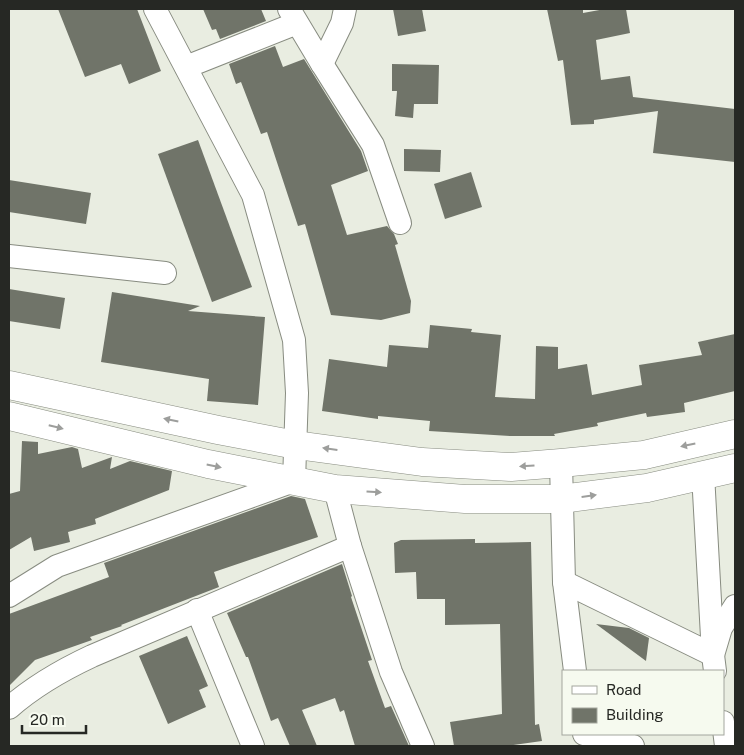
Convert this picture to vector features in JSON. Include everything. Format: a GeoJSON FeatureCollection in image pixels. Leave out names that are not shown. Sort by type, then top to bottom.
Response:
{"type":"FeatureCollection","features":[{"type":"Feature","properties":{"kind":"main road"},"geometry":{"type":"LineString","coordinates":[[9,386],[296,445],[422,462],[510,467],[561,463],[644,454],[735,434]]}},
{"type":"Feature","properties":{"kind":"main road"},"geometry":{"type":"LineString","coordinates":[[9,416],[208,464],[294,482],[335,489],[465,499],[561,500],[647,488],[735,468]]}},
{"type":"Feature","properties":{"kind":"street"},"geometry":{"type":"LineString","coordinates":[[9,596],[57,566],[294,482],[297,393],[294,340],[253,195],[155,9]]}},
{"type":"Feature","properties":{"kind":"street"},"geometry":{"type":"LineString","coordinates":[[322,64],[342,23],[345,9]]}},
{"type":"Feature","properties":{"kind":"street"},"geometry":{"type":"LineString","coordinates":[[186,67],[293,16],[373,145],[400,223]]}},
{"type":"Feature","properties":{"kind":"street"},"geometry":{"type":"LineString","coordinates":[[9,256],[165,273]]}},
{"type":"Feature","properties":{"kind":"street"},"geometry":{"type":"LineString","coordinates":[[561,463],[564,582],[575,670]]}},
{"type":"Feature","properties":{"kind":"street"},"geometry":{"type":"LineString","coordinates":[[703,474],[714,663]]}},
{"type":"Feature","properties":{"kind":"street"},"geometry":{"type":"LineString","coordinates":[[335,489],[350,546],[391,672],[423,746]]}},
{"type":"Feature","properties":{"kind":"street"},"geometry":{"type":"LineString","coordinates":[[9,708],[33,688],[60,671],[197,610],[350,546]]}},
{"type":"Feature","properties":{"kind":"street"},"geometry":{"type":"LineString","coordinates":[[564,582],[714,663]]}},
{"type":"Feature","properties":{"kind":"street"},"geometry":{"type":"LineString","coordinates":[[714,663],[721,628],[735,606]]}},
{"type":"Feature","properties":{"kind":"street"},"geometry":{"type":"LineString","coordinates":[[197,610],[253,746]]}},
{"type":"Feature","properties":{"kind":"street"},"geometry":{"type":"LineString","coordinates":[[724,730],[726,746]]}},
{"type":"Feature","properties":{"kind":"street"},"geometry":{"type":"LineString","coordinates":[[588,735],[633,746]]}},
{"type":"Feature","properties":{"kind":"building"},"geometry":{"type":"Polygon","coordinates":[[[58,9],[137,9],[161,71],[129,84],[121,64],[85,77],[58,9]]]}},
{"type":"Feature","properties":{"kind":"building"},"geometry":{"type":"Polygon","coordinates":[[[203,9],[261,9],[266,21],[220,39],[216,29],[212,30],[203,9]]]}},
{"type":"Feature","properties":{"kind":"building"},"geometry":{"type":"Polygon","coordinates":[[[393,9],[422,9],[426,31],[398,36],[393,9]]]}},
{"type":"Feature","properties":{"kind":"building"},"geometry":{"type":"Polygon","coordinates":[[[547,9],[583,9],[583,13],[605,9],[626,9],[630,33],[596,40],[601,80],[630,76],[633,97],[735,109],[735,162],[653,153],[658,111],[594,120],[594,124],[571,125],[563,60],[558,61],[547,9]]]}},
{"type":"Feature","properties":{"kind":"building"},"geometry":{"type":"Polygon","coordinates":[[[275,46],[283,67],[304,59],[361,151],[368,171],[331,185],[347,235],[387,226],[394,234],[398,244],[395,245],[411,301],[410,313],[381,320],[331,315],[305,224],[298,226],[267,132],[261,134],[241,82],[236,84],[229,64],[275,46]]]}},
{"type":"Feature","properties":{"kind":"building"},"geometry":{"type":"Polygon","coordinates":[[[392,64],[439,65],[438,104],[414,104],[413,118],[395,116],[397,91],[392,91],[392,64]]]}},
{"type":"Feature","properties":{"kind":"building"},"geometry":{"type":"Polygon","coordinates":[[[198,140],[252,287],[212,302],[158,154],[198,140]]]}},
{"type":"Feature","properties":{"kind":"building"},"geometry":{"type":"Polygon","coordinates":[[[404,149],[441,150],[440,172],[404,171],[404,149]]]}},
{"type":"Feature","properties":{"kind":"building"},"geometry":{"type":"Polygon","coordinates":[[[471,172],[482,207],[445,219],[434,184],[471,172]]]}},
{"type":"Feature","properties":{"kind":"building"},"geometry":{"type":"Polygon","coordinates":[[[9,180],[91,193],[86,224],[9,212],[9,180]]]}},
{"type":"Feature","properties":{"kind":"building"},"geometry":{"type":"Polygon","coordinates":[[[9,289],[65,298],[60,329],[9,321],[9,289]]]}},
{"type":"Feature","properties":{"kind":"building"},"geometry":{"type":"Polygon","coordinates":[[[112,292],[200,306],[188,311],[265,317],[258,405],[207,401],[209,379],[101,362],[112,292]]]}},
{"type":"Feature","properties":{"kind":"building"},"geometry":{"type":"Polygon","coordinates":[[[430,325],[472,329],[471,332],[501,335],[495,397],[535,399],[536,346],[558,347],[558,369],[587,364],[592,395],[642,385],[639,365],[702,355],[698,342],[735,334],[735,391],[684,403],[685,412],[647,417],[646,413],[597,423],[598,426],[554,434],[555,436],[510,436],[429,431],[430,421],[378,416],[378,419],[322,411],[329,359],[387,367],[389,345],[428,348],[430,325]]]}},
{"type":"Feature","properties":{"kind":"building"},"geometry":{"type":"Polygon","coordinates":[[[22,441],[38,442],[38,454],[72,447],[78,449],[82,468],[112,457],[110,469],[130,461],[172,471],[169,490],[95,519],[96,524],[68,532],[70,542],[34,551],[31,537],[9,550],[9,494],[20,491],[22,441]]]}},
{"type":"Feature","properties":{"kind":"building"},"geometry":{"type":"Polygon","coordinates":[[[291,496],[305,499],[318,537],[214,572],[219,587],[90,637],[92,640],[35,660],[9,686],[9,614],[109,577],[104,563],[291,496]]]}},
{"type":"Feature","properties":{"kind":"building"},"geometry":{"type":"Polygon","coordinates":[[[475,539],[475,543],[531,542],[535,725],[539,724],[542,741],[507,746],[454,746],[450,722],[502,714],[500,624],[445,625],[445,599],[417,599],[416,572],[395,573],[394,543],[401,540],[475,539]]]}},
{"type":"Feature","properties":{"kind":"building"},"geometry":{"type":"Polygon","coordinates":[[[342,564],[372,660],[368,661],[385,708],[391,706],[409,746],[355,746],[344,710],[340,712],[335,698],[302,710],[317,746],[290,746],[278,718],[271,721],[248,657],[246,657],[227,613],[342,564]]]}},
{"type":"Feature","properties":{"kind":"building"},"geometry":{"type":"Polygon","coordinates":[[[596,624],[629,628],[649,638],[646,661],[596,624]]]}},
{"type":"Feature","properties":{"kind":"building"},"geometry":{"type":"Polygon","coordinates":[[[187,636],[208,686],[199,690],[206,707],[168,724],[139,656],[187,636]]]}}]}
